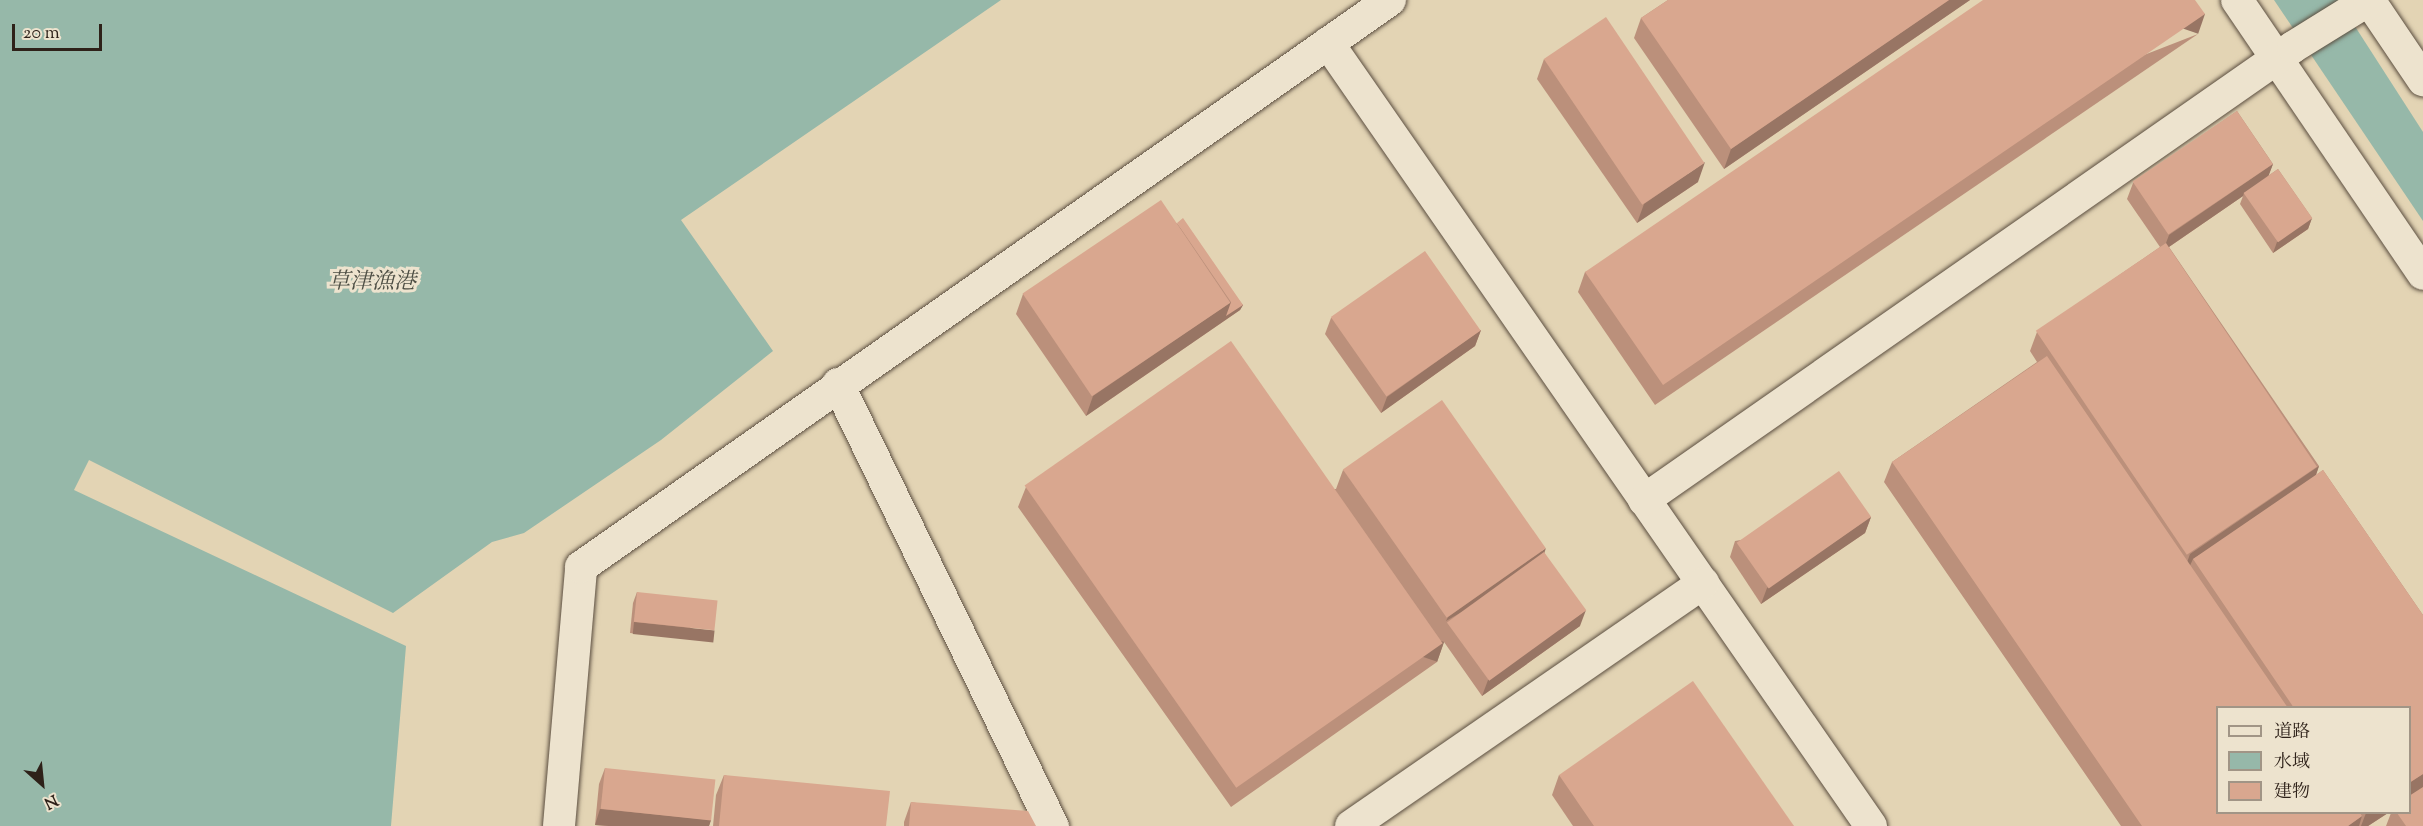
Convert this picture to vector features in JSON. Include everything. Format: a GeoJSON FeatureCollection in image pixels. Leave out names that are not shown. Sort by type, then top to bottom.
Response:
{"type":"FeatureCollection","features":[{"type":"Feature","properties":{"kind":"street"},"geometry":{"type":"LineString","coordinates":[[559,826],[581,567],[838,384],[1390,0]]}},
{"type":"Feature","properties":{"kind":"street"},"geometry":{"type":"LineString","coordinates":[[2237,0],[2285,53],[2423,274]]}},
{"type":"Feature","properties":{"kind":"street"},"geometry":{"type":"LineString","coordinates":[[1644,500],[2285,53],[2361,5],[2423,80]]}},
{"type":"Feature","properties":{"kind":"street"},"geometry":{"type":"LineString","coordinates":[[1328,43],[1871,826]]}},
{"type":"Feature","properties":{"kind":"street"},"geometry":{"type":"LineString","coordinates":[[838,384],[1053,826]]}},
{"type":"Feature","properties":{"kind":"street"},"geometry":{"type":"LineString","coordinates":[[1351,826],[1703,583]]}},
{"type":"Feature","properties":{"kind":"water","name":"草津漁港"},"geometry":{"type":"Polygon","coordinates":[[[0,0],[1001,0],[681,220],[773,351],[661,440],[524,533],[492,542],[393,613],[89,460],[74,490],[406,646],[391,826],[0,826],[0,0]]]}},
{"type":"Feature","properties":{"kind":"water"},"geometry":{"type":"Polygon","coordinates":[[[2274,0],[2338,0],[2423,132],[2423,221],[2274,0]]]}},
{"type":"Feature","properties":{"kind":"building"},"geometry":{"type":"Polygon","coordinates":[[[1668,0],[1949,0],[1731,149],[1641,18],[1668,0]]]}},
{"type":"Feature","properties":{"kind":"building"},"geometry":{"type":"Polygon","coordinates":[[[1983,0],[2195,0],[2205,14],[1663,385],[1585,272],[1983,0]]]}},
{"type":"Feature","properties":{"kind":"building"},"geometry":{"type":"Polygon","coordinates":[[[1606,17],[1704,163],[1642,205],[1544,59],[1606,17]]]}},
{"type":"Feature","properties":{"kind":"building"},"geometry":{"type":"Polygon","coordinates":[[[2237,111],[2273,164],[2168,235],[2133,181],[2237,111]]]}},
{"type":"Feature","properties":{"kind":"building"},"geometry":{"type":"Polygon","coordinates":[[[2278,169],[2312,218],[2278,242],[2244,193],[2278,169]]]}},
{"type":"Feature","properties":{"kind":"building"},"geometry":{"type":"Polygon","coordinates":[[[1161,200],[1230,303],[1092,396],[1023,293],[1161,200]]]}},
{"type":"Feature","properties":{"kind":"building"},"geometry":{"type":"Polygon","coordinates":[[[1183,218],[1243,305],[1226,316],[1231,302],[1177,223],[1183,218]]]}},
{"type":"Feature","properties":{"kind":"building"},"geometry":{"type":"Polygon","coordinates":[[[2166,243],[2317,467],[2187,555],[2036,331],[2166,243]]]}},
{"type":"Feature","properties":{"kind":"building"},"geometry":{"type":"Polygon","coordinates":[[[1425,251],[1481,330],[1386,396],[1331,317],[1425,251]]]}},
{"type":"Feature","properties":{"kind":"building"},"geometry":{"type":"Polygon","coordinates":[[[1231,341],[1443,643],[1236,788],[1025,486],[1231,341]]]}},
{"type":"Feature","properties":{"kind":"building"},"geometry":{"type":"Polygon","coordinates":[[[2047,356],[2287,706],[2216,706],[2216,814],[2361,814],[2362,816],[2348,826],[2142,826],[1892,462],[2047,356]]]}},
{"type":"Feature","properties":{"kind":"building"},"geometry":{"type":"Polygon","coordinates":[[[1442,400],[1546,548],[1447,618],[1343,469],[1442,400]]]}},
{"type":"Feature","properties":{"kind":"building"},"geometry":{"type":"Polygon","coordinates":[[[2323,470],[2423,615],[2423,774],[2411,782],[2411,706],[2293,706],[2193,559],[2323,470]]]}},
{"type":"Feature","properties":{"kind":"building"},"geometry":{"type":"Polygon","coordinates":[[[1839,471],[1871,517],[1769,589],[1737,543],[1839,471]]]}},
{"type":"Feature","properties":{"kind":"building"},"geometry":{"type":"Polygon","coordinates":[[[1544,552],[1586,610],[1489,681],[1447,623],[1544,552]]]}},
{"type":"Feature","properties":{"kind":"building"},"geometry":{"type":"Polygon","coordinates":[[[637,592],[718,600],[714,630],[634,622],[637,592]]]}},
{"type":"Feature","properties":{"kind":"building"},"geometry":{"type":"Polygon","coordinates":[[[1693,681],[1794,826],[1594,826],[1559,775],[1693,681]]]}},
{"type":"Feature","properties":{"kind":"building"},"geometry":{"type":"Polygon","coordinates":[[[605,768],[715,780],[711,820],[601,809],[605,768]]]}},
{"type":"Feature","properties":{"kind":"building"},"geometry":{"type":"Polygon","coordinates":[[[724,775],[890,791],[886,826],[719,826],[724,775]]]}},
{"type":"Feature","properties":{"kind":"building"},"geometry":{"type":"Polygon","coordinates":[[[2423,787],[2423,826],[2406,826],[2398,814],[2411,814],[2411,795],[2423,787]]]}},
{"type":"Feature","properties":{"kind":"building"},"geometry":{"type":"Polygon","coordinates":[[[911,802],[1028,811],[1036,826],[909,826],[911,802]]]}}]}
